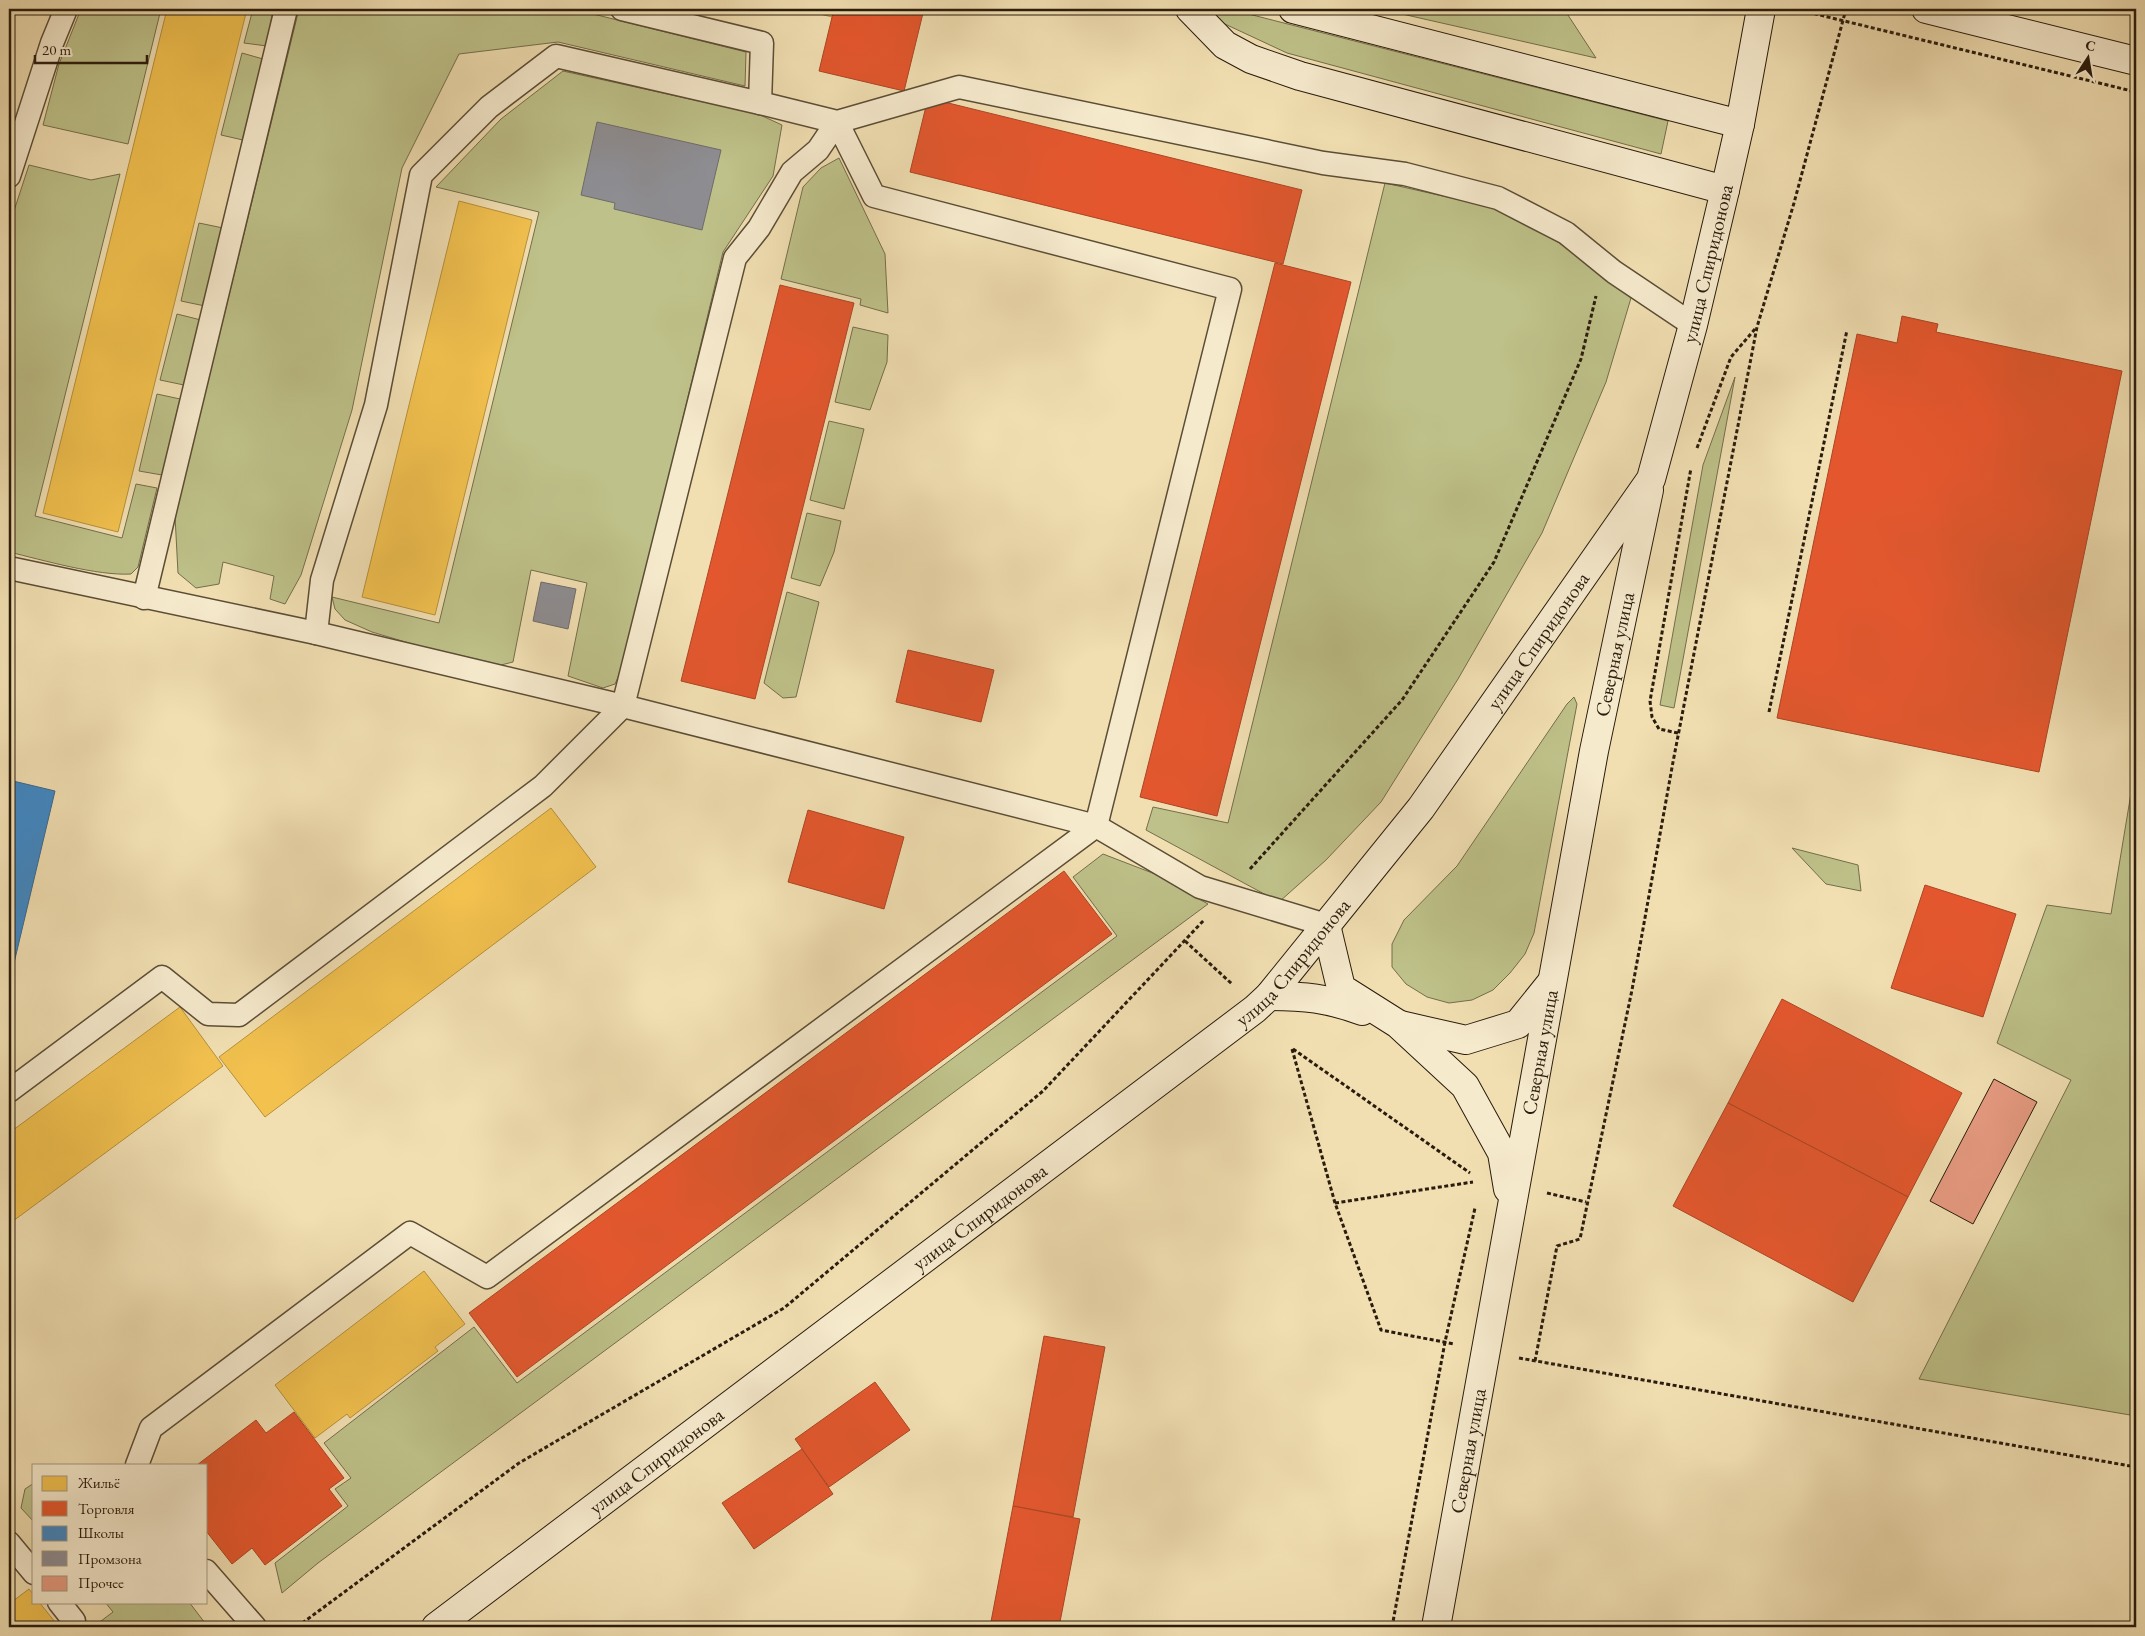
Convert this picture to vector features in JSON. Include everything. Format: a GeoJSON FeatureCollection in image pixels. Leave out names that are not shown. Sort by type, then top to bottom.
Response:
{"type":"FeatureCollection","features":[{"type":"Feature","properties":{"kind":"street"},"geometry":{"type":"LineString","coordinates":[[1190,9],[1224,45],[1251,59],[1300,76],[1725,190]]}},
{"type":"Feature","properties":{"kind":"street"},"geometry":{"type":"LineString","coordinates":[[1293,9],[1740,124]]}},
{"type":"Feature","properties":{"kind":"street","name":"улица Спиридонова"},"geometry":{"type":"LineString","coordinates":[[436,1627],[1247,1015],[1268,996],[1421,808],[1651,479],[1693,324],[1725,190],[1740,124],[1761,9]]}},
{"type":"Feature","properties":{"kind":"street"},"geometry":{"type":"LineString","coordinates":[[1926,9],[2136,60]]}},
{"type":"Feature","properties":{"kind":"street","name":"Северная улица"},"geometry":{"type":"LineString","coordinates":[[1436,1627],[1594,751],[1651,479]]}},
{"type":"Feature","properties":{"kind":"street"},"geometry":{"type":"LineString","coordinates":[[1326,925],[1341,988],[1398,1024],[1465,1086],[1502,1154],[1511,1213]]}},
{"type":"Feature","properties":{"kind":"street"},"geometry":{"type":"LineString","coordinates":[[1268,996],[1306,996],[1333,1001],[1398,1024],[1466,1040],[1518,1024],[1552,980]]}},
{"type":"Feature","properties":{"kind":"lane"},"geometry":{"type":"LineString","coordinates":[[9,176],[52,43],[66,9]]}},
{"type":"Feature","properties":{"kind":"lane"},"geometry":{"type":"LineString","coordinates":[[144,598],[286,9]]}},
{"type":"Feature","properties":{"kind":"lane"},"geometry":{"type":"LineString","coordinates":[[622,9],[762,43],[760,102]]}},
{"type":"Feature","properties":{"kind":"lane"},"geometry":{"type":"LineString","coordinates":[[316,633],[322,580],[376,405],[421,175],[489,107],[556,56],[760,102],[836,122],[959,87],[1323,163],[1405,174],[1498,198],[1566,233],[1604,264],[1693,324]]}},
{"type":"Feature","properties":{"kind":"lane"},"geometry":{"type":"LineString","coordinates":[[9,1091],[162,977],[208,1014],[239,1015],[543,786],[623,706],[735,258],[759,228],[792,172],[818,150],[836,122]]}},
{"type":"Feature","properties":{"kind":"lane"},"geometry":{"type":"LineString","coordinates":[[137,1464],[151,1428],[410,1232],[487,1277],[1096,826],[1230,289],[874,196],[836,122]]}},
{"type":"Feature","properties":{"kind":"lane"},"geometry":{"type":"LineString","coordinates":[[9,568],[316,633],[623,706],[1096,826],[1200,887],[1326,925]]}},
{"type":"Feature","properties":{"kind":"lane"},"geometry":{"type":"LineString","coordinates":[[9,1543],[32,1571]]}},
{"type":"Feature","properties":{"kind":"lane"},"geometry":{"type":"LineString","coordinates":[[208,1573],[255,1627]]}},
{"type":"Feature","properties":{"kind":"lane"},"geometry":{"type":"LineString","coordinates":[[60,1604],[74,1621]]}},
{"type":"Feature","properties":{"kind":"path"},"geometry":{"type":"LineString","coordinates":[[1796,9],[2136,92]]}},
{"type":"Feature","properties":{"kind":"path"},"geometry":{"type":"LineString","coordinates":[[1535,1361],[1557,1246],[1580,1240],[1586,1202],[1632,990],[1678,733],[1757,326],[1794,203],[1846,9]]}},
{"type":"Feature","properties":{"kind":"path"},"geometry":{"type":"LineString","coordinates":[[297,1627],[519,1463],[784,1308],[1043,1091],[1185,941],[1402,700],[1494,562],[1581,359],[1604,264]]}},
{"type":"Feature","properties":{"kind":"path"},"geometry":{"type":"LineString","coordinates":[[1694,457],[1732,357],[1757,326]]}},
{"type":"Feature","properties":{"kind":"path"},"geometry":{"type":"LineString","coordinates":[[1769,712],[1847,330]]}},
{"type":"Feature","properties":{"kind":"path"},"geometry":{"type":"LineString","coordinates":[[1678,733],[1659,729],[1652,717],[1650,702],[1692,467]]}},
{"type":"Feature","properties":{"kind":"path"},"geometry":{"type":"LineString","coordinates":[[1185,941],[1234,986]]}},
{"type":"Feature","properties":{"kind":"path"},"geometry":{"type":"LineString","coordinates":[[1473,1175],[1292,1049],[1335,1203],[1381,1330],[1535,1361],[2136,1467]]}},
{"type":"Feature","properties":{"kind":"path"},"geometry":{"type":"LineString","coordinates":[[1335,1203],[1481,1180]]}},
{"type":"Feature","properties":{"kind":"path"},"geometry":{"type":"LineString","coordinates":[[1547,1192],[1586,1202]]}},
{"type":"Feature","properties":{"kind":"path"},"geometry":{"type":"LineString","coordinates":[[1392,1627],[1445,1342],[1477,1200]]}},
{"type":"Feature","properties":{"kind":"green space"},"geometry":{"type":"Polygon","coordinates":[[[81,9],[161,9],[128,144],[43,125],[59,64],[81,9]]]}},
{"type":"Feature","properties":{"kind":"green space"},"geometry":{"type":"Polygon","coordinates":[[[253,9],[273,9],[267,46],[244,43],[253,9]]]}},
{"type":"Feature","properties":{"kind":"green space"},"geometry":{"type":"Polygon","coordinates":[[[299,9],[573,9],[746,52],[745,86],[558,42],[459,54],[402,168],[352,410],[301,575],[285,604],[270,599],[274,576],[223,562],[219,584],[196,588],[178,573],[175,516],[299,9]]]}},
{"type":"Feature","properties":{"kind":"green space"},"geometry":{"type":"Polygon","coordinates":[[[1203,9],[1229,9],[1668,121],[1661,154],[1287,53],[1212,18],[1203,9]]]}},
{"type":"Feature","properties":{"kind":"green space"},"geometry":{"type":"Polygon","coordinates":[[[1380,9],[1564,9],[1596,58],[1380,9]]]}},
{"type":"Feature","properties":{"kind":"green space"},"geometry":{"type":"Polygon","coordinates":[[[242,53],[263,59],[243,140],[221,135],[242,53]]]}},
{"type":"Feature","properties":{"kind":"green space"},"geometry":{"type":"Polygon","coordinates":[[[563,71],[758,114],[782,125],[773,176],[723,252],[623,666],[615,684],[603,688],[568,676],[587,583],[531,570],[513,662],[501,665],[412,644],[372,632],[345,620],[335,609],[332,597],[439,623],[539,212],[436,187],[501,119],[563,71]]]}},
{"type":"Feature","properties":{"kind":"green space"},"geometry":{"type":"Polygon","coordinates":[[[839,158],[885,254],[888,313],[860,305],[861,299],[781,279],[803,187],[821,168],[839,158]]]}},
{"type":"Feature","properties":{"kind":"green space"},"geometry":{"type":"Polygon","coordinates":[[[29,165],[91,180],[120,174],[35,516],[122,538],[136,484],[157,488],[138,567],[131,574],[102,573],[9,552],[9,226],[29,165]]]}},
{"type":"Feature","properties":{"kind":"green space"},"geometry":{"type":"Polygon","coordinates":[[[1385,183],[1500,209],[1568,248],[1631,298],[1606,382],[1542,533],[1458,679],[1381,802],[1326,860],[1279,902],[1146,830],[1153,807],[1228,823],[1385,183]]]}},
{"type":"Feature","properties":{"kind":"green space"},"geometry":{"type":"Polygon","coordinates":[[[199,223],[223,228],[205,306],[181,301],[199,223]]]}},
{"type":"Feature","properties":{"kind":"green space"},"geometry":{"type":"Polygon","coordinates":[[[177,314],[201,320],[184,385],[160,380],[177,314]]]}},
{"type":"Feature","properties":{"kind":"green space"},"geometry":{"type":"Polygon","coordinates":[[[853,327],[888,335],[887,362],[870,410],[835,402],[853,327]]]}},
{"type":"Feature","properties":{"kind":"green space"},"geometry":{"type":"Polygon","coordinates":[[[1735,377],[1674,708],[1660,705],[1703,465],[1735,377]]]}},
{"type":"Feature","properties":{"kind":"green space"},"geometry":{"type":"Polygon","coordinates":[[[157,394],[180,399],[162,475],[139,471],[157,394]]]}},
{"type":"Feature","properties":{"kind":"green space"},"geometry":{"type":"Polygon","coordinates":[[[829,421],[864,429],[844,509],[810,500],[829,421]]]}},
{"type":"Feature","properties":{"kind":"green space"},"geometry":{"type":"Polygon","coordinates":[[[807,513],[841,521],[834,552],[820,586],[791,578],[807,513]]]}},
{"type":"Feature","properties":{"kind":"green space"},"geometry":{"type":"Polygon","coordinates":[[[787,592],[819,602],[796,697],[783,698],[764,683],[787,592]]]}},
{"type":"Feature","properties":{"kind":"green space"},"geometry":{"type":"Polygon","coordinates":[[[1574,697],[1577,704],[1534,933],[1525,954],[1493,990],[1472,1000],[1449,1003],[1427,997],[1406,984],[1392,967],[1392,944],[1404,920],[1457,866],[1567,704],[1574,697]]]}},
{"type":"Feature","properties":{"kind":"green space"},"geometry":{"type":"Polygon","coordinates":[[[2136,763],[2136,1416],[1919,1379],[2071,1080],[1997,1043],[2047,905],[2111,914],[2136,763]]]}},
{"type":"Feature","properties":{"kind":"green space"},"geometry":{"type":"Polygon","coordinates":[[[1792,848],[1858,865],[1861,891],[1826,884],[1792,848]]]}},
{"type":"Feature","properties":{"kind":"green space"},"geometry":{"type":"Polygon","coordinates":[[[1103,854],[1155,874],[1208,904],[318,1563],[282,1593],[275,1563],[348,1506],[335,1489],[351,1478],[324,1443],[474,1327],[517,1383],[1117,936],[1073,877],[1103,854]]]}},
{"type":"Feature","properties":{"kind":"green space"},"geometry":{"type":"Polygon","coordinates":[[[32,1484],[32,1520],[21,1508],[25,1489],[32,1484]]]}},
{"type":"Feature","properties":{"kind":"green space"},"geometry":{"type":"Polygon","coordinates":[[[107,1604],[191,1604],[208,1627],[93,1627],[113,1612],[107,1604]]]}},
{"type":"Feature","properties":{"kind":"building: Жильё"},"geometry":{"type":"Polygon","coordinates":[[[167,9],[247,9],[118,532],[43,513],[167,9]]]}},
{"type":"Feature","properties":{"kind":"building: Жильё"},"geometry":{"type":"Polygon","coordinates":[[[800,9],[834,9],[832,17],[800,9]]]}},
{"type":"Feature","properties":{"kind":"building: Жильё"},"geometry":{"type":"Polygon","coordinates":[[[459,201],[532,220],[435,615],[362,597],[459,201]]]}},
{"type":"Feature","properties":{"kind":"building: Жильё"},"geometry":{"type":"Polygon","coordinates":[[[551,808],[596,867],[265,1117],[219,1057],[551,808]]]}},
{"type":"Feature","properties":{"kind":"building: Жильё"},"geometry":{"type":"Polygon","coordinates":[[[180,1007],[223,1066],[9,1224],[9,1133],[180,1007]]]}},
{"type":"Feature","properties":{"kind":"building: Жильё"},"geometry":{"type":"Polygon","coordinates":[[[424,1271],[465,1324],[435,1347],[438,1351],[350,1418],[347,1414],[315,1438],[275,1385],[424,1271]]]}},
{"type":"Feature","properties":{"kind":"building: Жильё"},"geometry":{"type":"Polygon","coordinates":[[[29,1589],[32,1593],[32,1604],[41,1604],[59,1627],[9,1627],[9,1604],[29,1589]]]}},
{"type":"Feature","properties":{"kind":"building: Торговля"},"geometry":{"type":"Polygon","coordinates":[[[834,9],[924,9],[904,91],[819,71],[834,9]]]}},
{"type":"Feature","properties":{"kind":"building: Торговля"},"geometry":{"type":"Polygon","coordinates":[[[928,98],[1302,190],[1283,264],[910,172],[928,98]]]}},
{"type":"Feature","properties":{"kind":"building: Торговля"},"geometry":{"type":"Polygon","coordinates":[[[1275,263],[1351,282],[1217,816],[1140,797],[1275,263]]]}},
{"type":"Feature","properties":{"kind":"building: Торговля"},"geometry":{"type":"Polygon","coordinates":[[[780,285],[854,303],[755,699],[681,681],[780,285]]]}},
{"type":"Feature","properties":{"kind":"building: Торговля"},"geometry":{"type":"Polygon","coordinates":[[[1902,316],[1938,324],[1936,332],[2122,371],[2039,772],[1777,718],[1857,334],[1897,343],[1902,316]]]}},
{"type":"Feature","properties":{"kind":"building: Торговля"},"geometry":{"type":"Polygon","coordinates":[[[908,650],[994,670],[981,722],[896,702],[908,650]]]}},
{"type":"Feature","properties":{"kind":"building: Торговля"},"geometry":{"type":"Polygon","coordinates":[[[808,810],[904,837],[884,909],[788,882],[808,810]]]}},
{"type":"Feature","properties":{"kind":"building: Торговля"},"geometry":{"type":"Polygon","coordinates":[[[1064,871],[1112,934],[517,1377],[469,1313],[1064,871]]]}},
{"type":"Feature","properties":{"kind":"building: Торговля"},"geometry":{"type":"Polygon","coordinates":[[[1925,885],[2016,914],[1983,1017],[1891,988],[1925,885]]]}},
{"type":"Feature","properties":{"kind":"building: Торговля"},"geometry":{"type":"Polygon","coordinates":[[[1782,999],[1962,1093],[1908,1197],[1728,1103],[1782,999]]]}},
{"type":"Feature","properties":{"kind":"building: Торговля"},"geometry":{"type":"Polygon","coordinates":[[[1728,1103],[1908,1197],[1853,1302],[1673,1206],[1728,1103]]]}},
{"type":"Feature","properties":{"kind":"building: Торговля"},"geometry":{"type":"Polygon","coordinates":[[[1044,1336],[1105,1347],[1073,1517],[1013,1506],[1044,1336]]]}},
{"type":"Feature","properties":{"kind":"building: Торговля"},"geometry":{"type":"Polygon","coordinates":[[[875,1382],[910,1430],[829,1487],[795,1439],[875,1382]]]}},
{"type":"Feature","properties":{"kind":"building: Торговля"},"geometry":{"type":"Polygon","coordinates":[[[294,1412],[344,1478],[329,1489],[342,1506],[265,1565],[252,1548],[232,1564],[208,1534],[208,1464],[198,1464],[256,1420],[266,1433],[294,1412]]]}},
{"type":"Feature","properties":{"kind":"building: Торговля"},"geometry":{"type":"Polygon","coordinates":[[[802,1449],[833,1494],[754,1549],[722,1503],[802,1449]]]}},
{"type":"Feature","properties":{"kind":"building: Торговля"},"geometry":{"type":"Polygon","coordinates":[[[1013,1506],[1080,1519],[1059,1627],[990,1627],[1013,1506]]]}},
{"type":"Feature","properties":{"kind":"building: Торговля"},"geometry":{"type":"Polygon","coordinates":[[[967,1623],[968,1627],[917,1627],[967,1623]]]}},
{"type":"Feature","properties":{"kind":"building: Школы"},"geometry":{"type":"Polygon","coordinates":[[[9,780],[55,791],[9,984],[9,780]]]}},
{"type":"Feature","properties":{"kind":"building: Промзона"},"geometry":{"type":"Polygon","coordinates":[[[597,122],[721,150],[702,230],[614,209],[615,203],[581,195],[597,122]]]}},
{"type":"Feature","properties":{"kind":"building: Промзона"},"geometry":{"type":"Polygon","coordinates":[[[541,582],[576,589],[568,629],[533,621],[541,582]]]}},
{"type":"Feature","properties":{"kind":"building: Прочее"},"geometry":{"type":"Polygon","coordinates":[[[1994,1079],[2037,1102],[1973,1224],[1930,1201],[1994,1079]]]}}]}
